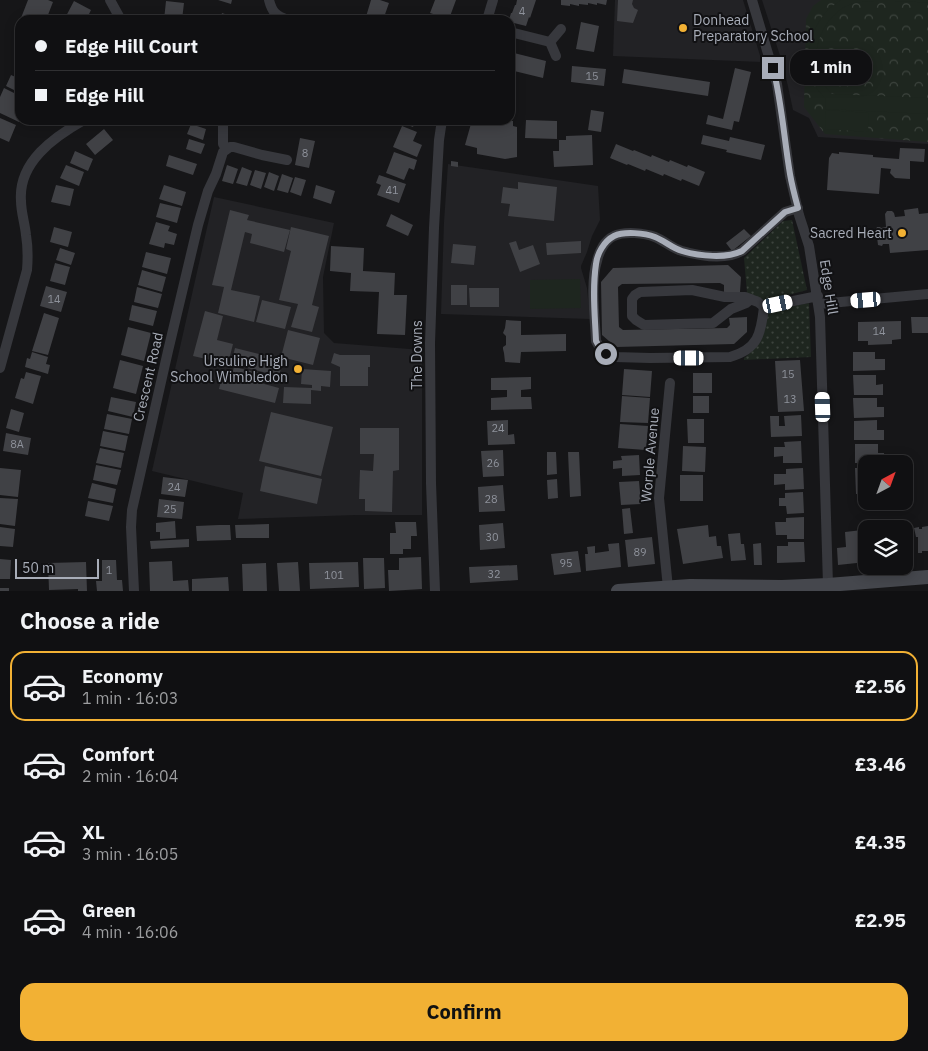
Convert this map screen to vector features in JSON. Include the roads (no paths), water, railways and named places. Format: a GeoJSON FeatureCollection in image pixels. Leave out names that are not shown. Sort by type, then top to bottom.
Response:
{"type":"FeatureCollection","features":[{"type":"Feature","properties":{"kind":"main road"},"geometry":{"type":"LineString","coordinates":[[618,591],[668,588],[828,586],[928,577]]}},
{"type":"Feature","properties":{"kind":"street"},"geometry":{"type":"LineString","coordinates":[[110,0],[118,15]]}},
{"type":"Feature","properties":{"kind":"street"},"geometry":{"type":"LineString","coordinates":[[269,0],[274,13],[277,15]]}},
{"type":"Feature","properties":{"kind":"street"},"geometry":{"type":"LineString","coordinates":[[488,15],[493,0]]}},
{"type":"Feature","properties":{"kind":"street","name":"Edge Hill"},"geometry":{"type":"LineString","coordinates":[[752,0],[778,84],[790,176],[809,246],[818,300],[828,586]]}},
{"type":"Feature","properties":{"kind":"street"},"geometry":{"type":"LineString","coordinates":[[550,42],[561,30]]}},
{"type":"Feature","properties":{"kind":"street"},"geometry":{"type":"LineString","coordinates":[[515,33],[550,42]]}},
{"type":"Feature","properties":{"kind":"street"},"geometry":{"type":"LineString","coordinates":[[550,42],[556,56]]}},
{"type":"Feature","properties":{"kind":"street"},"geometry":{"type":"LineString","coordinates":[[0,368],[4,340],[27,270],[26,235],[20,200],[21,182],[28,168],[42,151],[60,135],[76,125]]}},
{"type":"Feature","properties":{"kind":"street"},"geometry":{"type":"LineString","coordinates":[[223,125],[223,144],[226,149],[234,147],[287,160]]}},
{"type":"Feature","properties":{"kind":"street","name":"The Downs"},"geometry":{"type":"LineString","coordinates":[[435,591],[431,483],[430,343],[436,190],[441,125]]}},
{"type":"Feature","properties":{"kind":"street","name":"Crescent Road"},"geometry":{"type":"LineString","coordinates":[[134,591],[130,527],[132,510],[172,331],[194,243],[208,191],[223,152],[226,149]]}},
{"type":"Feature","properties":{"kind":"street"},"geometry":{"type":"LineString","coordinates":[[764,307],[762,327],[757,339],[749,348],[738,355],[730,357],[615,357],[606,354],[596,341],[594,285],[596,262],[606,242],[614,236],[628,233],[656,237],[681,250],[696,254],[734,255],[742,251],[785,212],[798,208]]}},
{"type":"Feature","properties":{"kind":"street"},"geometry":{"type":"LineString","coordinates":[[750,299],[746,303],[731,309],[713,323],[644,325],[632,316],[632,299],[640,292],[692,290],[715,296],[745,296],[764,307],[818,300],[928,294]]}},
{"type":"Feature","properties":{"kind":"street","name":"Worple Avenue"},"geometry":{"type":"LineString","coordinates":[[668,588],[658,498],[670,384]]}},
{"type":"Feature","properties":{"kind":"place","name":"Donhead Preparatory School"},"geometry":{"type":"Point","coordinates":[683,28]}},
{"type":"Feature","properties":{"kind":"place","name":"Sacred Heart"},"geometry":{"type":"Point","coordinates":[902,233]}},
{"type":"Feature","properties":{"kind":"place","name":"Ursuline High School Wimbledon"},"geometry":{"type":"Point","coordinates":[298,369]}}]}
